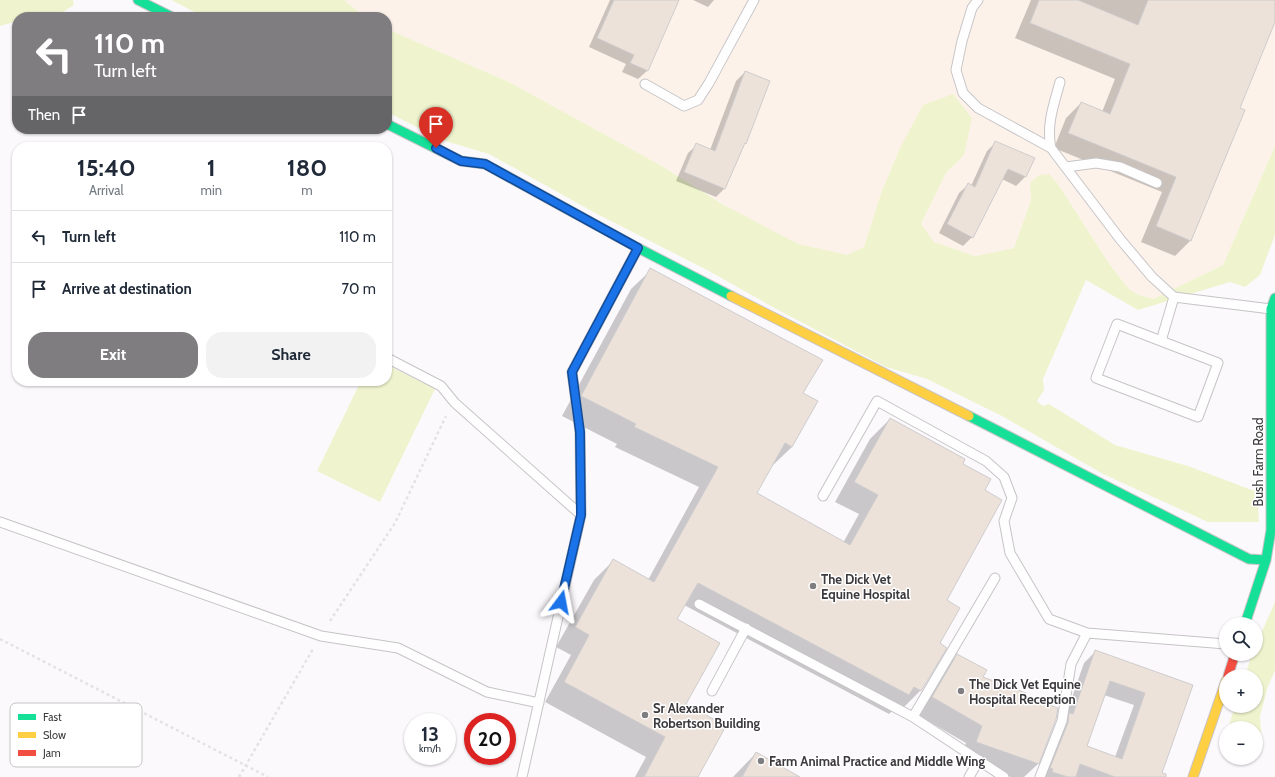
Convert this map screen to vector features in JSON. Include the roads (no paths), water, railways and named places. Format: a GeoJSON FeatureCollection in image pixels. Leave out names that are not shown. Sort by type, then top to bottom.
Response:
{"type":"FeatureCollection","features":[{"type":"Feature","properties":{"kind":"street"},"geometry":{"type":"LineString","coordinates":[[138,0],[162,12]]}},
{"type":"Feature","properties":{"kind":"street"},"geometry":{"type":"LineString","coordinates":[[392,126],[461,161],[485,164],[638,248],[1249,559],[1271,560]]}},
{"type":"Feature","properties":{"kind":"street","name":"Bush Farm Road"},"geometry":{"type":"LineString","coordinates":[[1248,617],[1271,560],[1271,309],[1275,298]]}},
{"type":"Feature","properties":{"kind":"street"},"geometry":{"type":"LineString","coordinates":[[1197,776],[1219,704]]}},
{"type":"Feature","properties":{"kind":"lane"},"geometry":{"type":"LineString","coordinates":[[645,84],[684,106],[698,100],[723,58],[754,0]]}},
{"type":"Feature","properties":{"kind":"lane"},"geometry":{"type":"LineString","coordinates":[[978,0],[972,8],[962,41],[956,70],[964,93],[978,108],[1051,148],[1120,240],[1152,277],[1174,298],[1271,309]]}},
{"type":"Feature","properties":{"kind":"lane"},"geometry":{"type":"LineString","coordinates":[[1051,148],[1049,139],[1049,119],[1060,82]]}},
{"type":"Feature","properties":{"kind":"lane"},"geometry":{"type":"LineString","coordinates":[[1066,167],[1096,163],[1120,167],[1157,183]]}},
{"type":"Feature","properties":{"kind":"lane"},"geometry":{"type":"LineString","coordinates":[[522,777],[581,515],[580,432],[572,372],[638,248]]}},
{"type":"Feature","properties":{"kind":"lane"},"geometry":{"type":"LineString","coordinates":[[1161,341],[1174,298]]}},
{"type":"Feature","properties":{"kind":"lane"},"geometry":{"type":"LineString","coordinates":[[1117,324],[1161,341],[1218,362],[1198,417],[1096,378],[1117,324]]}},
{"type":"Feature","properties":{"kind":"lane"},"geometry":{"type":"LineString","coordinates":[[392,361],[441,386],[455,403],[581,515]]}},
{"type":"Feature","properties":{"kind":"lane"},"geometry":{"type":"LineString","coordinates":[[823,496],[877,402],[986,461],[1004,477],[1012,498],[1004,521],[1010,553],[1049,619],[1087,633],[1219,643]]}},
{"type":"Feature","properties":{"kind":"lane"},"geometry":{"type":"LineString","coordinates":[[0,522],[321,636],[398,648],[487,692],[539,703]]}},
{"type":"Feature","properties":{"kind":"lane"},"geometry":{"type":"LineString","coordinates":[[913,717],[994,578]]}},
{"type":"Feature","properties":{"kind":"lane"},"geometry":{"type":"LineString","coordinates":[[700,604],[913,717],[1004,777]]}},
{"type":"Feature","properties":{"kind":"lane"},"geometry":{"type":"LineString","coordinates":[[712,691],[746,628]]}},
{"type":"Feature","properties":{"kind":"lane"},"geometry":{"type":"LineString","coordinates":[[1040,777],[1062,721],[1071,664],[1087,633]]}},
{"type":"Feature","properties":{"kind":"lane"},"geometry":{"type":"LineString","coordinates":[[969,777],[979,760]]}},
{"type":"Feature","properties":{"kind":"place","name":"The Dick Vet Equine Hospital"},"geometry":{"type":"Point","coordinates":[813,586]}},
{"type":"Feature","properties":{"kind":"place","name":"The Dick Vet Equine Hospital Reception"},"geometry":{"type":"Point","coordinates":[961,691]}},
{"type":"Feature","properties":{"kind":"place","name":"Sr Alexander Robertson Building"},"geometry":{"type":"Point","coordinates":[645,715]}},
{"type":"Feature","properties":{"kind":"place","name":"Farm Animal Practice and Middle Wing"},"geometry":{"type":"Point","coordinates":[761,761]}}]}
